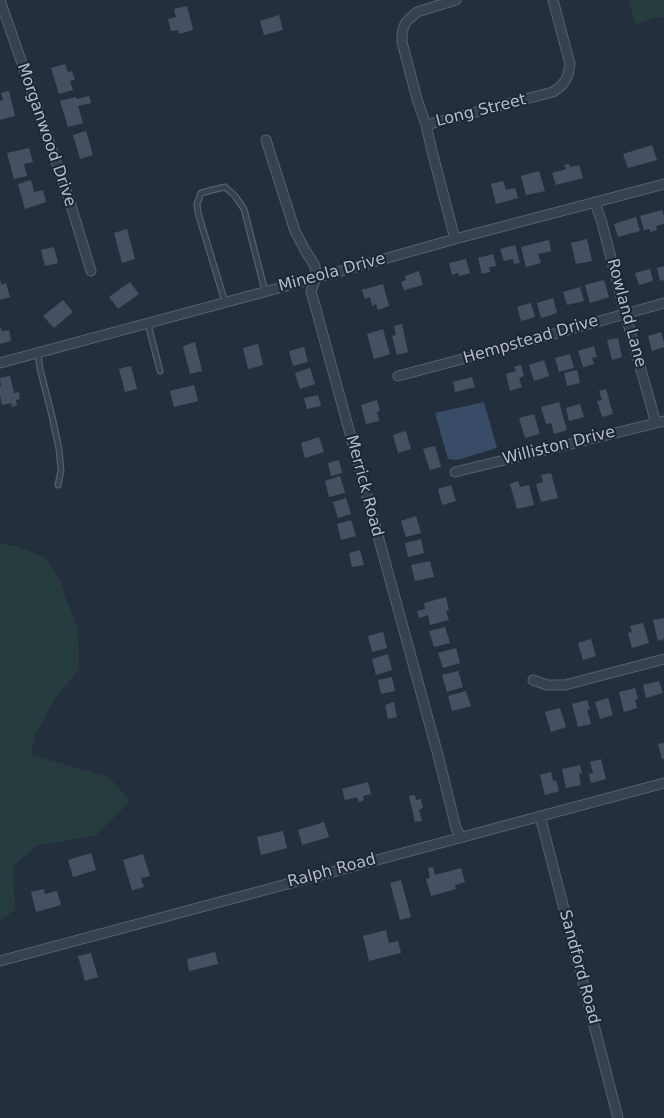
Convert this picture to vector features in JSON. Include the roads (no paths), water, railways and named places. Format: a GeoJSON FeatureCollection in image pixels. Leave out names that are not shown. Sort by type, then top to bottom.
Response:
{"type":"FeatureCollection","features":[{"type":"Feature","properties":{"kind":"street","name":"Morganwood Drive"},"geometry":{"type":"LineString","coordinates":[[0,0],[69,199],[91,271]]}},
{"type":"Feature","properties":{"kind":"street"},"geometry":{"type":"LineString","coordinates":[[426,125],[402,42],[403,29],[406,22],[417,12],[456,0]]}},
{"type":"Feature","properties":{"kind":"street","name":"Long Street"},"geometry":{"type":"LineString","coordinates":[[455,239],[426,125],[552,92],[561,86],[568,75],[570,64],[553,0]]}},
{"type":"Feature","properties":{"kind":"street","name":"Merrick Road"},"geometry":{"type":"LineString","coordinates":[[266,140],[295,230],[315,266],[316,278],[311,291],[438,755],[456,828],[461,837]]}},
{"type":"Feature","properties":{"kind":"street","name":"Mineola Drive"},"geometry":{"type":"LineString","coordinates":[[0,363],[664,184]]}},
{"type":"Feature","properties":{"kind":"street","name":"Rowland Lane"},"geometry":{"type":"LineString","coordinates":[[595,202],[625,313],[660,422]]}},
{"type":"Feature","properties":{"kind":"street","name":"Hempstead Drive"},"geometry":{"type":"LineString","coordinates":[[398,376],[664,303]]}},
{"type":"Feature","properties":{"kind":"street","name":"Williston Drive"},"geometry":{"type":"LineString","coordinates":[[455,472],[660,422]]}},
{"type":"Feature","properties":{"kind":"street"},"geometry":{"type":"LineString","coordinates":[[533,680],[547,685],[565,686],[664,659]]}},
{"type":"Feature","properties":{"kind":"street","name":"Ralph Road"},"geometry":{"type":"LineString","coordinates":[[0,961],[664,783]]}},
{"type":"Feature","properties":{"kind":"street","name":"Sandford Road"},"geometry":{"type":"LineString","coordinates":[[540,816],[618,1118]]}},
{"type":"Feature","properties":{"kind":"lane"},"geometry":{"type":"LineString","coordinates":[[226,302],[198,213],[201,193],[216,188],[225,188],[235,196],[244,209],[265,291]]}},
{"type":"Feature","properties":{"kind":"lane"},"geometry":{"type":"LineString","coordinates":[[148,323],[160,371]]}},
{"type":"Feature","properties":{"kind":"lane"},"geometry":{"type":"LineString","coordinates":[[38,353],[59,449],[61,470],[58,485]]}},
{"type":"Feature","properties":{"kind":"water"},"geometry":{"type":"Polygon","coordinates":[[[484,402],[497,448],[457,460],[448,459],[435,413],[484,402]]]}}]}
